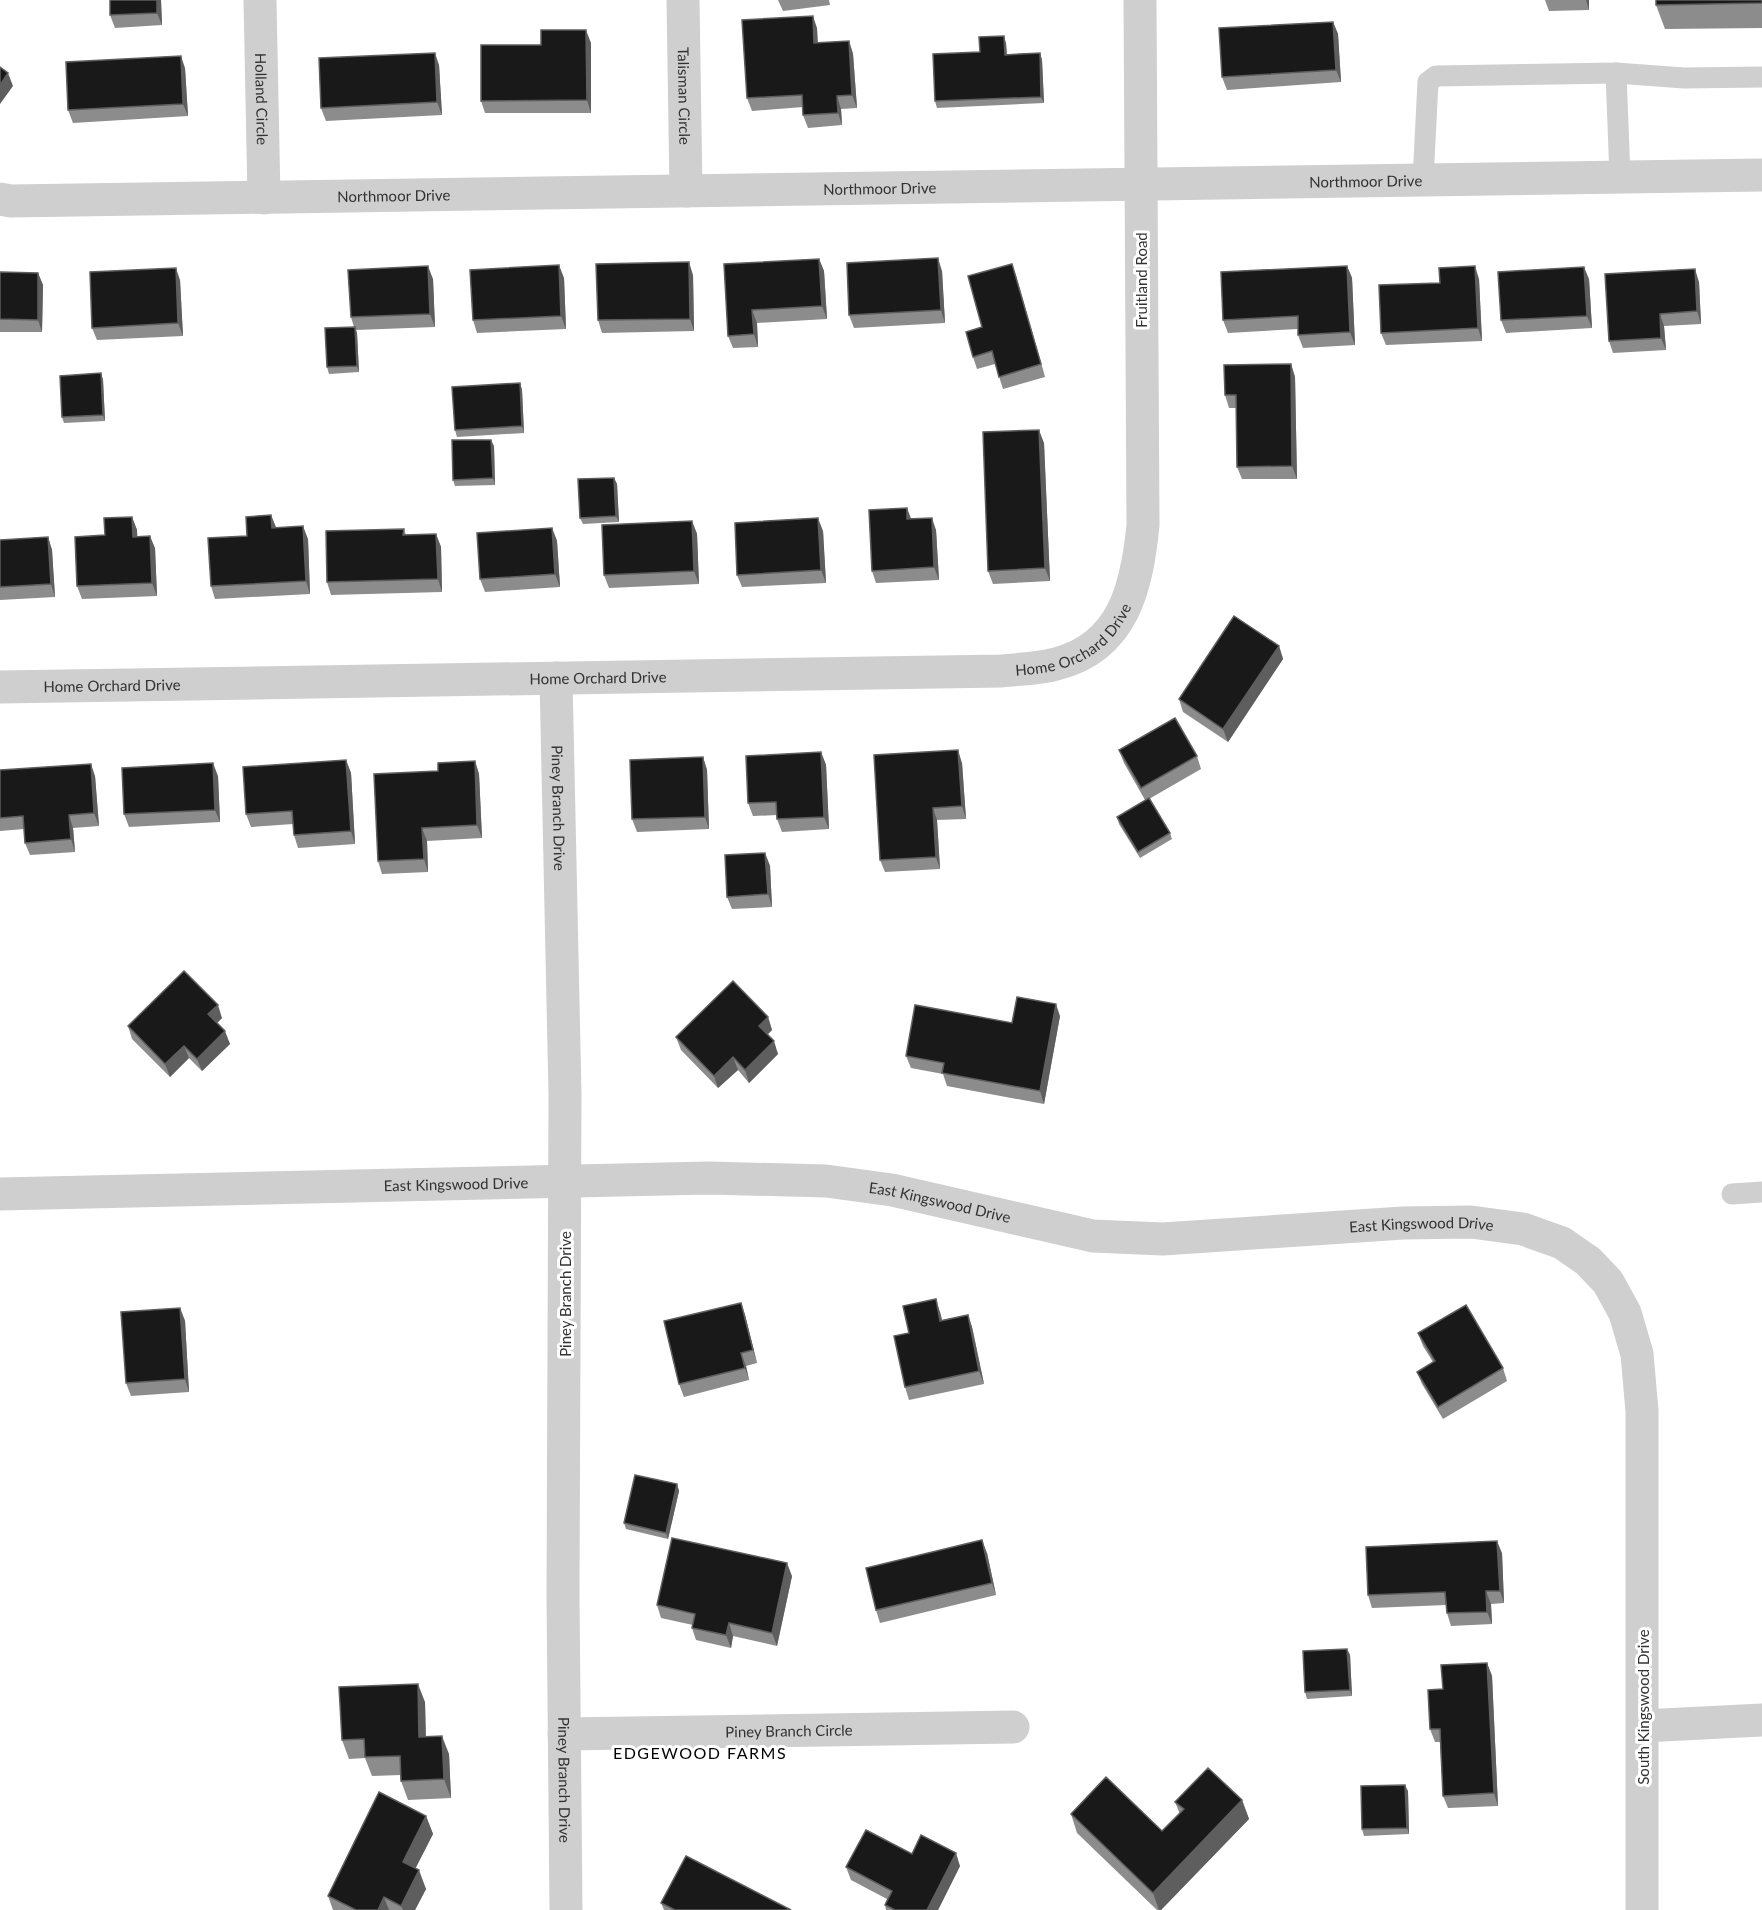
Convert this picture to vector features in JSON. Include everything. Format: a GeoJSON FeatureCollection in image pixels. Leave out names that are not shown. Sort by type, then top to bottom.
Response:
{"type":"FeatureCollection","features":[{"type":"Feature","properties":{"kind":"street","name":"Holland Circle"},"geometry":{"type":"LineString","coordinates":[[260,0],[264,198]]}},
{"type":"Feature","properties":{"kind":"street","name":"Talisman Circle"},"geometry":{"type":"LineString","coordinates":[[683,0],[686,192]]}},
{"type":"Feature","properties":{"kind":"street","name":"Fruitland Road"},"geometry":{"type":"LineString","coordinates":[[1139,561],[1143,525],[1140,0]]}},
{"type":"Feature","properties":{"kind":"street","name":"Northmoor Drive"},"geometry":{"type":"LineString","coordinates":[[0,199],[11,201],[264,198],[1762,175]]}},
{"type":"Feature","properties":{"kind":"street","name":"Home Orchard Drive"},"geometry":{"type":"LineString","coordinates":[[0,687],[1000,671],[1056,664],[1082,655],[1104,638],[1121,615],[1132,593],[1139,561]]}},
{"type":"Feature","properties":{"kind":"street","name":"Piney Branch Drive"},"geometry":{"type":"LineString","coordinates":[[556,678],[565,1095],[563,1595],[567,1910]]}},
{"type":"Feature","properties":{"kind":"street","name":"East Kingswood Drive"},"geometry":{"type":"LineString","coordinates":[[0,1194],[709,1178],[826,1181],[892,1190],[1093,1236],[1162,1239],[1403,1223],[1471,1222],[1523,1230],[1562,1243],[1588,1261],[1608,1282],[1625,1313],[1637,1354],[1642,1411],[1642,1527]]}},
{"type":"Feature","properties":{"kind":"street","name":"South Kingswood Drive"},"geometry":{"type":"LineString","coordinates":[[1642,1527],[1642,1899]]}},
{"type":"Feature","properties":{"kind":"street"},"geometry":{"type":"LineString","coordinates":[[1643,1726],[1762,1720]]}},
{"type":"Feature","properties":{"kind":"street","name":"Piney Branch Circle"},"geometry":{"type":"LineString","coordinates":[[564,1734],[1012,1727]]}},
{"type":"Feature","properties":{"kind":"lane"},"geometry":{"type":"LineString","coordinates":[[1423,180],[1428,82],[1436,76],[1616,73],[1684,78],[1762,77]]}},
{"type":"Feature","properties":{"kind":"lane"},"geometry":{"type":"LineString","coordinates":[[1616,73],[1620,177]]}},
{"type":"Feature","properties":{"kind":"lane"},"geometry":{"type":"LineString","coordinates":[[1732,1194],[1762,1192]]}},
{"type":"Feature","properties":{"kind":"building"},"geometry":{"type":"Polygon","coordinates":[[[110,0],[157,0],[157,13],[110,15],[110,0]]]}},
{"type":"Feature","properties":{"kind":"building"},"geometry":{"type":"Polygon","coordinates":[[[1656,0],[1762,0],[1762,3],[1656,5],[1656,0]]]}},
{"type":"Feature","properties":{"kind":"building"},"geometry":{"type":"Polygon","coordinates":[[[813,16],[814,43],[849,41],[852,95],[837,96],[838,113],[803,115],[802,95],[747,98],[742,20],[813,16]]]}},
{"type":"Feature","properties":{"kind":"building"},"geometry":{"type":"Polygon","coordinates":[[[1333,22],[1336,70],[1222,77],[1219,28],[1333,22]]]}},
{"type":"Feature","properties":{"kind":"building"},"geometry":{"type":"Polygon","coordinates":[[[541,30],[586,30],[587,100],[481,101],[481,45],[541,45],[541,30]]]}},
{"type":"Feature","properties":{"kind":"building"},"geometry":{"type":"Polygon","coordinates":[[[1004,36],[1005,55],[1040,53],[1041,97],[935,101],[933,54],[980,52],[979,37],[1004,36]]]}},
{"type":"Feature","properties":{"kind":"building"},"geometry":{"type":"Polygon","coordinates":[[[435,53],[437,102],[321,108],[319,58],[435,53]]]}},
{"type":"Feature","properties":{"kind":"building"},"geometry":{"type":"Polygon","coordinates":[[[181,56],[183,104],[68,110],[66,62],[181,56]]]}},
{"type":"Feature","properties":{"kind":"building"},"geometry":{"type":"Polygon","coordinates":[[[0,67],[8,73],[0,85],[0,67]]]}},
{"type":"Feature","properties":{"kind":"building"},"geometry":{"type":"Polygon","coordinates":[[[938,258],[941,310],[849,315],[847,263],[938,258]]]}},
{"type":"Feature","properties":{"kind":"building"},"geometry":{"type":"Polygon","coordinates":[[[819,259],[822,306],[752,310],[754,334],[728,336],[724,264],[819,259]]]}},
{"type":"Feature","properties":{"kind":"building"},"geometry":{"type":"Polygon","coordinates":[[[689,262],[690,319],[598,320],[596,264],[689,262]]]}},
{"type":"Feature","properties":{"kind":"building"},"geometry":{"type":"Polygon","coordinates":[[[1012,264],[1041,364],[999,377],[992,351],[973,357],[966,332],[982,327],[968,276],[1012,264]]]}},
{"type":"Feature","properties":{"kind":"building"},"geometry":{"type":"Polygon","coordinates":[[[559,265],[561,316],[473,320],[470,270],[559,265]]]}},
{"type":"Feature","properties":{"kind":"building"},"geometry":{"type":"Polygon","coordinates":[[[428,266],[430,314],[351,317],[348,270],[428,266]]]}},
{"type":"Feature","properties":{"kind":"building"},"geometry":{"type":"Polygon","coordinates":[[[1347,266],[1350,332],[1298,335],[1298,316],[1223,320],[1221,272],[1347,266]]]}},
{"type":"Feature","properties":{"kind":"building"},"geometry":{"type":"Polygon","coordinates":[[[1475,266],[1478,328],[1381,333],[1379,285],[1440,283],[1439,268],[1475,266]]]}},
{"type":"Feature","properties":{"kind":"building"},"geometry":{"type":"Polygon","coordinates":[[[1584,267],[1587,316],[1501,320],[1498,272],[1584,267]]]}},
{"type":"Feature","properties":{"kind":"building"},"geometry":{"type":"Polygon","coordinates":[[[176,268],[178,323],[92,328],[90,272],[176,268]]]}},
{"type":"Feature","properties":{"kind":"building"},"geometry":{"type":"Polygon","coordinates":[[[1695,269],[1697,311],[1660,314],[1661,338],[1609,341],[1605,274],[1695,269]]]}},
{"type":"Feature","properties":{"kind":"building"},"geometry":{"type":"Polygon","coordinates":[[[0,272],[38,273],[38,320],[0,319],[0,272]]]}},
{"type":"Feature","properties":{"kind":"building"},"geometry":{"type":"Polygon","coordinates":[[[355,327],[357,366],[327,367],[325,328],[355,327]]]}},
{"type":"Feature","properties":{"kind":"building"},"geometry":{"type":"Polygon","coordinates":[[[1291,364],[1292,466],[1237,467],[1236,395],[1225,395],[1224,365],[1291,364]]]}},
{"type":"Feature","properties":{"kind":"building"},"geometry":{"type":"Polygon","coordinates":[[[101,373],[103,415],[62,417],[60,376],[101,373]]]}},
{"type":"Feature","properties":{"kind":"building"},"geometry":{"type":"Polygon","coordinates":[[[520,383],[522,426],[455,430],[452,387],[520,383]]]}},
{"type":"Feature","properties":{"kind":"building"},"geometry":{"type":"Polygon","coordinates":[[[1039,430],[1045,568],[988,571],[983,432],[1039,430]]]}},
{"type":"Feature","properties":{"kind":"building"},"geometry":{"type":"Polygon","coordinates":[[[452,440],[491,440],[493,478],[453,480],[452,440]]]}},
{"type":"Feature","properties":{"kind":"building"},"geometry":{"type":"Polygon","coordinates":[[[614,478],[616,516],[580,518],[578,479],[614,478]]]}},
{"type":"Feature","properties":{"kind":"building"},"geometry":{"type":"Polygon","coordinates":[[[907,508],[907,519],[932,518],[934,567],[872,571],[869,510],[907,508]]]}},
{"type":"Feature","properties":{"kind":"building"},"geometry":{"type":"Polygon","coordinates":[[[271,515],[272,528],[303,526],[306,581],[211,586],[208,538],[247,536],[246,517],[271,515]]]}},
{"type":"Feature","properties":{"kind":"building"},"geometry":{"type":"Polygon","coordinates":[[[132,517],[133,537],[150,536],[152,583],[77,586],[75,537],[105,535],[104,518],[132,517]]]}},
{"type":"Feature","properties":{"kind":"building"},"geometry":{"type":"Polygon","coordinates":[[[818,518],[821,570],[737,575],[735,523],[818,518]]]}},
{"type":"Feature","properties":{"kind":"building"},"geometry":{"type":"Polygon","coordinates":[[[692,521],[694,571],[604,575],[602,525],[692,521]]]}},
{"type":"Feature","properties":{"kind":"building"},"geometry":{"type":"Polygon","coordinates":[[[552,528],[555,574],[480,579],[477,533],[552,528]]]}},
{"type":"Feature","properties":{"kind":"building"},"geometry":{"type":"Polygon","coordinates":[[[404,529],[403,535],[436,534],[438,579],[327,582],[326,531],[404,529]]]}},
{"type":"Feature","properties":{"kind":"building"},"geometry":{"type":"Polygon","coordinates":[[[48,537],[51,584],[0,587],[0,540],[48,537]]]}},
{"type":"Feature","properties":{"kind":"building"},"geometry":{"type":"Polygon","coordinates":[[[1234,616],[1279,646],[1223,729],[1179,699],[1234,616]]]}},
{"type":"Feature","properties":{"kind":"building"},"geometry":{"type":"Polygon","coordinates":[[[1175,718],[1197,756],[1141,788],[1119,750],[1175,718]]]}},
{"type":"Feature","properties":{"kind":"building"},"geometry":{"type":"Polygon","coordinates":[[[958,750],[962,806],[933,808],[936,857],[880,860],[874,755],[958,750]]]}},
{"type":"Feature","properties":{"kind":"building"},"geometry":{"type":"Polygon","coordinates":[[[821,752],[824,817],[777,819],[776,802],[748,803],[746,756],[821,752]]]}},
{"type":"Feature","properties":{"kind":"building"},"geometry":{"type":"Polygon","coordinates":[[[703,757],[705,817],[632,819],[630,760],[703,757]]]}},
{"type":"Feature","properties":{"kind":"building"},"geometry":{"type":"Polygon","coordinates":[[[346,760],[351,831],[294,835],[292,811],[246,814],[243,767],[346,760]]]}},
{"type":"Feature","properties":{"kind":"building"},"geometry":{"type":"Polygon","coordinates":[[[475,761],[477,825],[422,828],[424,859],[378,861],[374,774],[438,771],[438,763],[475,761]]]}},
{"type":"Feature","properties":{"kind":"building"},"geometry":{"type":"Polygon","coordinates":[[[213,763],[215,810],[124,814],[122,768],[213,763]]]}},
{"type":"Feature","properties":{"kind":"building"},"geometry":{"type":"Polygon","coordinates":[[[91,764],[94,813],[69,815],[71,839],[25,843],[23,816],[0,818],[0,770],[91,764]]]}},
{"type":"Feature","properties":{"kind":"building"},"geometry":{"type":"Polygon","coordinates":[[[1149,798],[1170,833],[1138,852],[1117,817],[1149,798]]]}},
{"type":"Feature","properties":{"kind":"building"},"geometry":{"type":"Polygon","coordinates":[[[765,853],[768,894],[727,897],[725,855],[765,853]]]}},
{"type":"Feature","properties":{"kind":"building"},"geometry":{"type":"Polygon","coordinates":[[[184,971],[218,1005],[208,1014],[225,1031],[197,1059],[184,1046],[165,1064],[128,1026],[184,971]]]}},
{"type":"Feature","properties":{"kind":"building"},"geometry":{"type":"Polygon","coordinates":[[[733,981],[768,1017],[759,1026],[774,1041],[745,1070],[733,1057],[714,1076],[676,1037],[733,981]]]}},
{"type":"Feature","properties":{"kind":"building"},"geometry":{"type":"Polygon","coordinates":[[[1017,997],[1056,1004],[1040,1091],[942,1073],[944,1063],[906,1056],[915,1005],[1012,1023],[1017,997]]]}},
{"type":"Feature","properties":{"kind":"building"},"geometry":{"type":"Polygon","coordinates":[[[936,1299],[940,1321],[968,1315],[979,1371],[905,1387],[894,1336],[909,1333],[903,1306],[936,1299]]]}},
{"type":"Feature","properties":{"kind":"building"},"geometry":{"type":"Polygon","coordinates":[[[741,1303],[753,1350],[741,1353],[745,1368],[679,1384],[664,1321],[741,1303]]]}},
{"type":"Feature","properties":{"kind":"building"},"geometry":{"type":"Polygon","coordinates":[[[1466,1305],[1503,1368],[1438,1407],[1417,1372],[1435,1361],[1418,1333],[1466,1305]]]}},
{"type":"Feature","properties":{"kind":"building"},"geometry":{"type":"Polygon","coordinates":[[[180,1308],[185,1379],[126,1383],[121,1312],[180,1308]]]}},
{"type":"Feature","properties":{"kind":"building"},"geometry":{"type":"Polygon","coordinates":[[[635,1475],[677,1484],[666,1533],[624,1523],[635,1475]]]}},
{"type":"Feature","properties":{"kind":"building"},"geometry":{"type":"Polygon","coordinates":[[[672,1538],[787,1563],[772,1633],[729,1623],[726,1635],[692,1628],[695,1614],[657,1605],[672,1538]]]}},
{"type":"Feature","properties":{"kind":"building"},"geometry":{"type":"Polygon","coordinates":[[[982,1540],[992,1583],[876,1610],[866,1568],[982,1540]]]}},
{"type":"Feature","properties":{"kind":"building"},"geometry":{"type":"Polygon","coordinates":[[[1497,1541],[1500,1591],[1486,1591],[1487,1612],[1447,1613],[1445,1592],[1368,1595],[1366,1547],[1497,1541]]]}},
{"type":"Feature","properties":{"kind":"building"},"geometry":{"type":"Polygon","coordinates":[[[1347,1649],[1350,1690],[1305,1692],[1303,1651],[1347,1649]]]}},
{"type":"Feature","properties":{"kind":"building"},"geometry":{"type":"Polygon","coordinates":[[[1487,1663],[1494,1793],[1443,1796],[1440,1729],[1430,1729],[1428,1690],[1443,1689],[1441,1665],[1487,1663]]]}},
{"type":"Feature","properties":{"kind":"building"},"geometry":{"type":"Polygon","coordinates":[[[418,1684],[419,1737],[442,1736],[444,1779],[401,1781],[400,1756],[365,1757],[364,1739],[342,1740],[339,1687],[418,1684]]]}},
{"type":"Feature","properties":{"kind":"building"},"geometry":{"type":"Polygon","coordinates":[[[1208,1768],[1242,1800],[1153,1893],[1071,1814],[1106,1777],[1162,1831],[1184,1809],[1175,1802],[1208,1768]]]}},
{"type":"Feature","properties":{"kind":"building"},"geometry":{"type":"Polygon","coordinates":[[[1405,1785],[1407,1828],[1362,1829],[1361,1786],[1405,1785]]]}},
{"type":"Feature","properties":{"kind":"building"},"geometry":{"type":"Polygon","coordinates":[[[379,1792],[426,1816],[403,1862],[419,1870],[401,1906],[384,1897],[378,1910],[356,1910],[328,1896],[379,1792]]]}},
{"type":"Feature","properties":{"kind":"building"},"geometry":{"type":"Polygon","coordinates":[[[866,1830],[912,1854],[921,1835],[956,1853],[927,1910],[895,1910],[885,1905],[892,1891],[846,1867],[866,1830]]]}},
{"type":"Feature","properties":{"kind":"building"},"geometry":{"type":"Polygon","coordinates":[[[686,1856],[791,1910],[675,1910],[661,1903],[686,1856]]]}},
{"type":"Feature","properties":{"kind":"district","name":"EDGEWOOD FARMS"},"geometry":{"type":"Point","coordinates":[700,1752]}}]}
